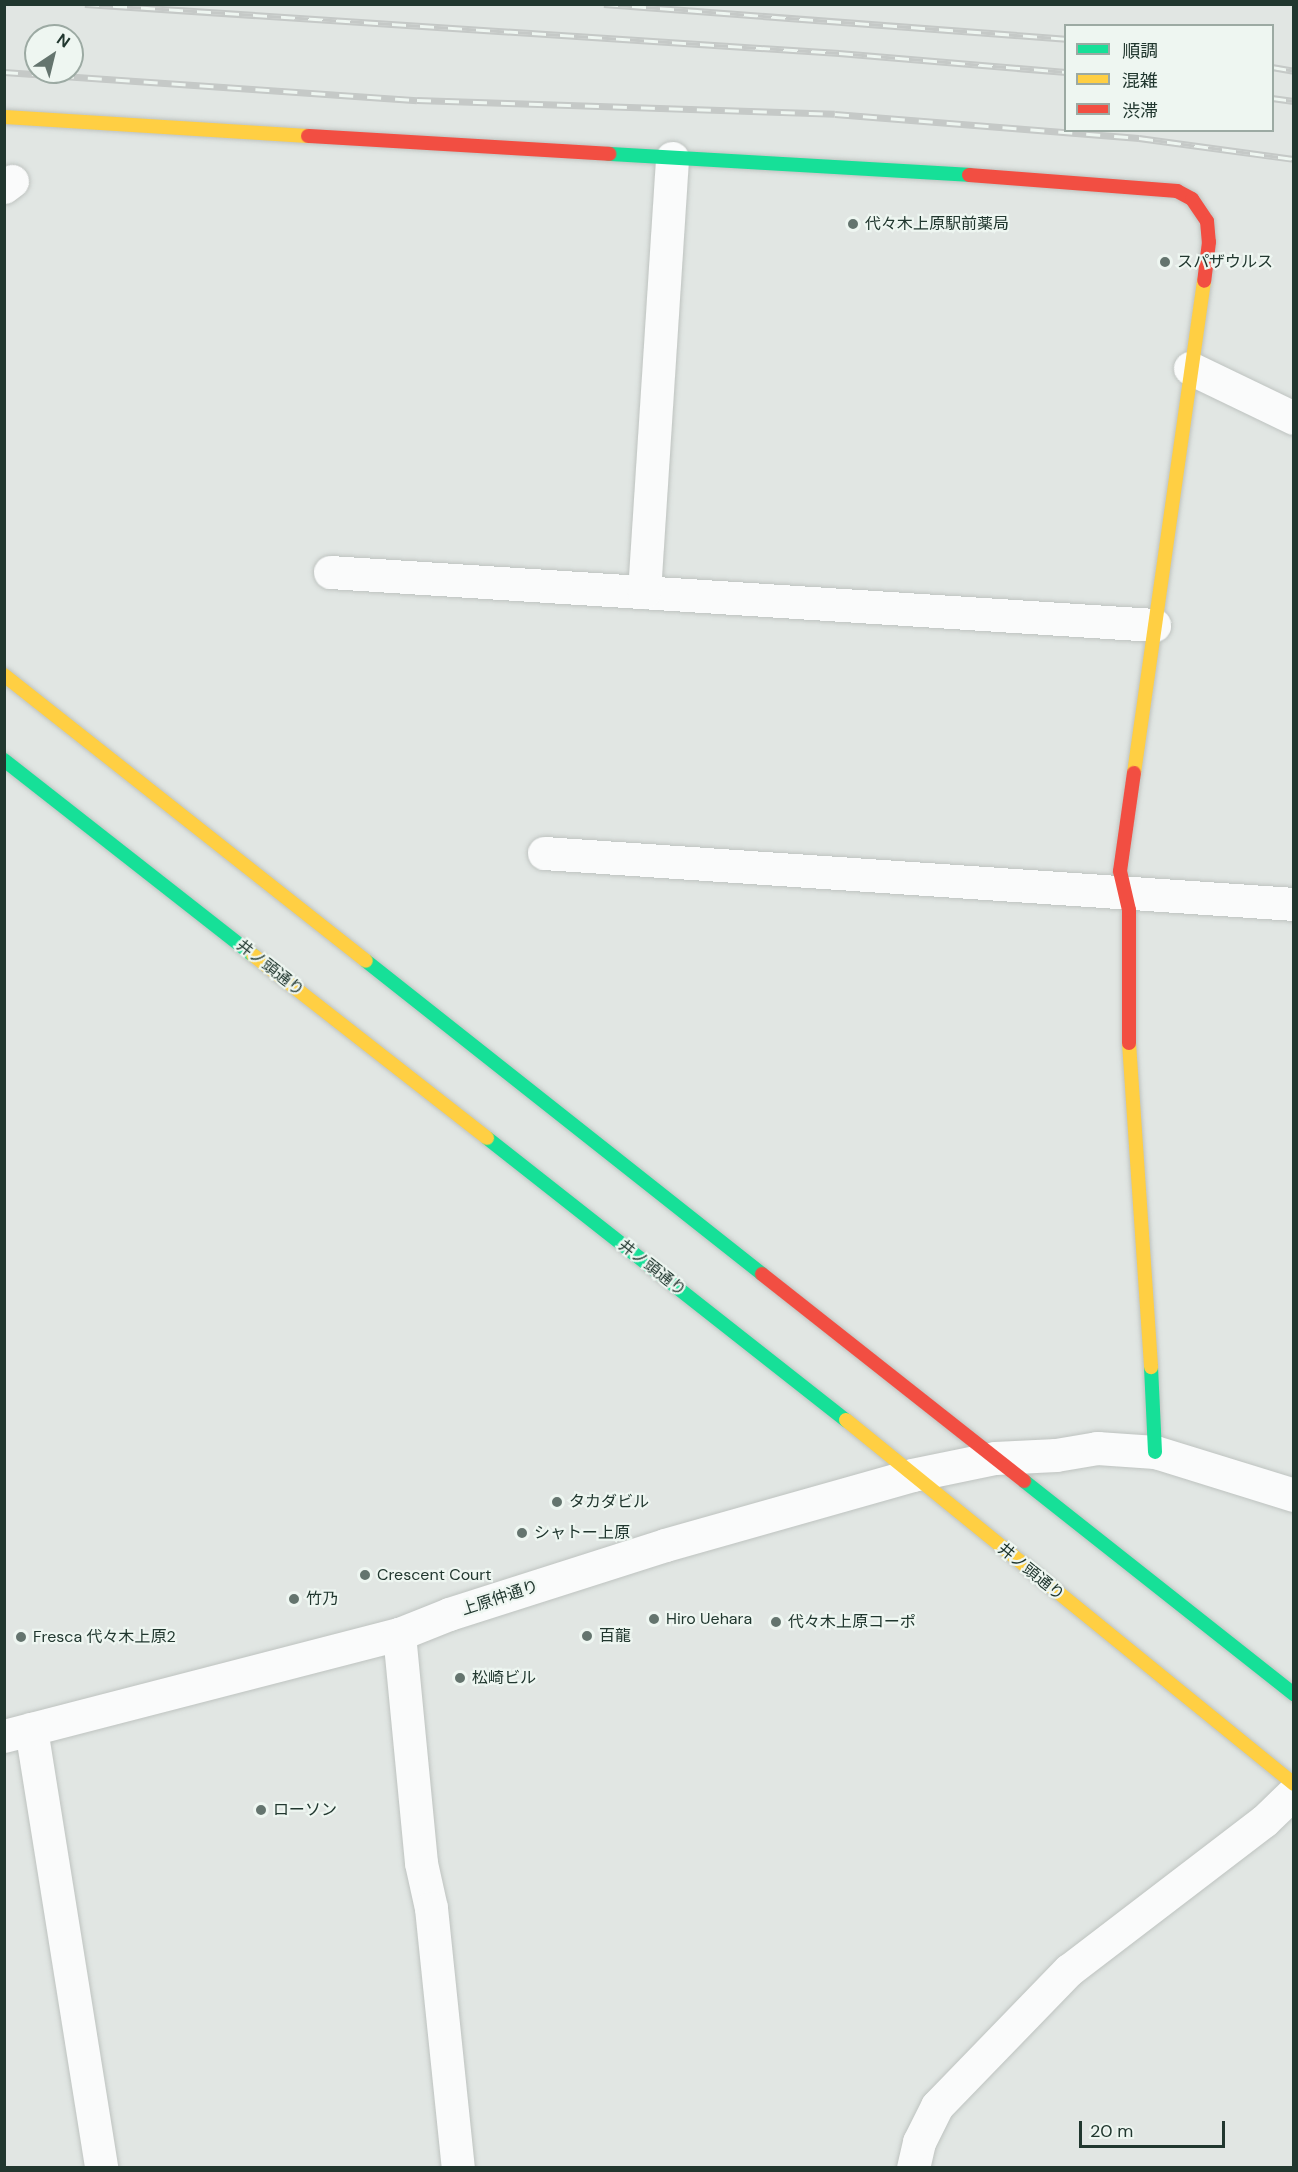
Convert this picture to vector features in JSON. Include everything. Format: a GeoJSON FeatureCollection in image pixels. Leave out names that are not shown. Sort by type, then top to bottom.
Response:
{"type":"FeatureCollection","features":[{"type":"Feature","properties":{"kind":"main road"},"geometry":{"type":"LineString","coordinates":[[4,117],[672,158],[723,158],[1177,191],[1202,211],[1209,242],[1120,871],[1129,910],[1126,1009],[1145,1252],[1155,1452]]}},
{"type":"Feature","properties":{"kind":"main road"},"geometry":{"type":"LineString","coordinates":[[4,675],[1293,1694]]}},
{"type":"Feature","properties":{"kind":"main road","name":"井ノ頭通り"},"geometry":{"type":"LineString","coordinates":[[4,760],[912,1475],[1293,1784]]}},
{"type":"Feature","properties":{"kind":"street"},"geometry":{"type":"LineString","coordinates":[[644,592],[672,158]]}},
{"type":"Feature","properties":{"kind":"street"},"geometry":{"type":"LineString","coordinates":[[1190,368],[1293,418]]}},
{"type":"Feature","properties":{"kind":"street"},"geometry":{"type":"LineString","coordinates":[[330,572],[1154,625]]}},
{"type":"Feature","properties":{"kind":"street"},"geometry":{"type":"LineString","coordinates":[[544,853],[1293,904]]}},
{"type":"Feature","properties":{"kind":"street","name":"上原仲通り"},"geometry":{"type":"LineString","coordinates":[[18,1732],[399,1634],[449,1614],[665,1545],[912,1475],[995,1458],[1056,1455],[1096,1448],[1155,1452],[1293,1495]]}},
{"type":"Feature","properties":{"kind":"street"},"geometry":{"type":"LineString","coordinates":[[399,1634],[421,1863],[431,1908],[458,2168]]}},
{"type":"Feature","properties":{"kind":"street"},"geometry":{"type":"LineString","coordinates":[[18,1732],[101,2168]]}},
{"type":"Feature","properties":{"kind":"street"},"geometry":{"type":"LineString","coordinates":[[913,2168],[919,2142],[937,2106],[1069,1970],[1264,1821],[1293,1792]]}},
{"type":"Feature","properties":{"kind":"railway"},"geometry":{"type":"LineString","coordinates":[[85,4],[839,53],[1064,72]]}},
{"type":"Feature","properties":{"kind":"railway"},"geometry":{"type":"LineString","coordinates":[[604,4],[1064,39]]}},
{"type":"Feature","properties":{"kind":"railway"},"geometry":{"type":"LineString","coordinates":[[1274,67],[1294,71]]}},
{"type":"Feature","properties":{"kind":"railway"},"geometry":{"type":"LineString","coordinates":[[4,72],[417,100],[835,114],[1139,138],[1294,159]]}},
{"type":"Feature","properties":{"kind":"railway"},"geometry":{"type":"LineString","coordinates":[[1274,98],[1294,101]]}},
{"type":"Feature","properties":{"kind":"traffic: fast"},"geometry":{"type":"LineString","coordinates":[[609,154],[969,175]]}},
{"type":"Feature","properties":{"kind":"traffic: fast"},"geometry":{"type":"LineString","coordinates":[[4,760],[253,955]]}},
{"type":"Feature","properties":{"kind":"traffic: fast"},"geometry":{"type":"LineString","coordinates":[[366,961],[762,1274]]}},
{"type":"Feature","properties":{"kind":"traffic: fast"},"geometry":{"type":"LineString","coordinates":[[487,1138],[846,1420]]}},
{"type":"Feature","properties":{"kind":"traffic: fast"},"geometry":{"type":"LineString","coordinates":[[1151,1367],[1155,1452]]}},
{"type":"Feature","properties":{"kind":"traffic: fast"},"geometry":{"type":"LineString","coordinates":[[1024,1481],[1294,1694]]}},
{"type":"Feature","properties":{"kind":"traffic: slow"},"geometry":{"type":"LineString","coordinates":[[4,117],[308,136]]}},
{"type":"Feature","properties":{"kind":"traffic: slow"},"geometry":{"type":"LineString","coordinates":[[1134,773],[1204,281]]}},
{"type":"Feature","properties":{"kind":"traffic: slow"},"geometry":{"type":"LineString","coordinates":[[4,675],[366,961]]}},
{"type":"Feature","properties":{"kind":"traffic: slow"},"geometry":{"type":"LineString","coordinates":[[253,955],[487,1138]]}},
{"type":"Feature","properties":{"kind":"traffic: slow"},"geometry":{"type":"LineString","coordinates":[[1129,1043],[1151,1367]]}},
{"type":"Feature","properties":{"kind":"traffic: slow"},"geometry":{"type":"LineString","coordinates":[[846,1420],[1294,1784]]}},
{"type":"Feature","properties":{"kind":"traffic: jam"},"geometry":{"type":"LineString","coordinates":[[308,136],[609,154]]}},
{"type":"Feature","properties":{"kind":"traffic: jam"},"geometry":{"type":"LineString","coordinates":[[969,175],[1177,191],[1192,199],[1207,221],[1209,242],[1204,281]]}},
{"type":"Feature","properties":{"kind":"traffic: jam"},"geometry":{"type":"LineString","coordinates":[[1129,1043],[1129,910],[1120,871],[1134,773]]}},
{"type":"Feature","properties":{"kind":"traffic: jam"},"geometry":{"type":"LineString","coordinates":[[762,1274],[1024,1481]]}},
{"type":"Feature","properties":{"kind":"place","name":"代々木上原駅前薬局"},"geometry":{"type":"Point","coordinates":[853,224]}},
{"type":"Feature","properties":{"kind":"place","name":"スパザウルス"},"geometry":{"type":"Point","coordinates":[1165,262]}},
{"type":"Feature","properties":{"kind":"place","name":"タカダビル"},"geometry":{"type":"Point","coordinates":[557,1502]}},
{"type":"Feature","properties":{"kind":"place","name":"シャトー上原"},"geometry":{"type":"Point","coordinates":[522,1533]}},
{"type":"Feature","properties":{"kind":"place","name":"Crescent Court"},"geometry":{"type":"Point","coordinates":[365,1575]}},
{"type":"Feature","properties":{"kind":"place","name":"竹乃"},"geometry":{"type":"Point","coordinates":[294,1599]}},
{"type":"Feature","properties":{"kind":"place","name":"Hiro Uehara"},"geometry":{"type":"Point","coordinates":[654,1619]}},
{"type":"Feature","properties":{"kind":"place","name":"代々木上原コーポ"},"geometry":{"type":"Point","coordinates":[776,1622]}},
{"type":"Feature","properties":{"kind":"place","name":"百龍"},"geometry":{"type":"Point","coordinates":[587,1636]}},
{"type":"Feature","properties":{"kind":"place","name":"Fresca 代々木上原2"},"geometry":{"type":"Point","coordinates":[21,1637]}},
{"type":"Feature","properties":{"kind":"place","name":"松崎ビル"},"geometry":{"type":"Point","coordinates":[460,1678]}},
{"type":"Feature","properties":{"kind":"place","name":"ローソン"},"geometry":{"type":"Point","coordinates":[261,1810]}}]}
